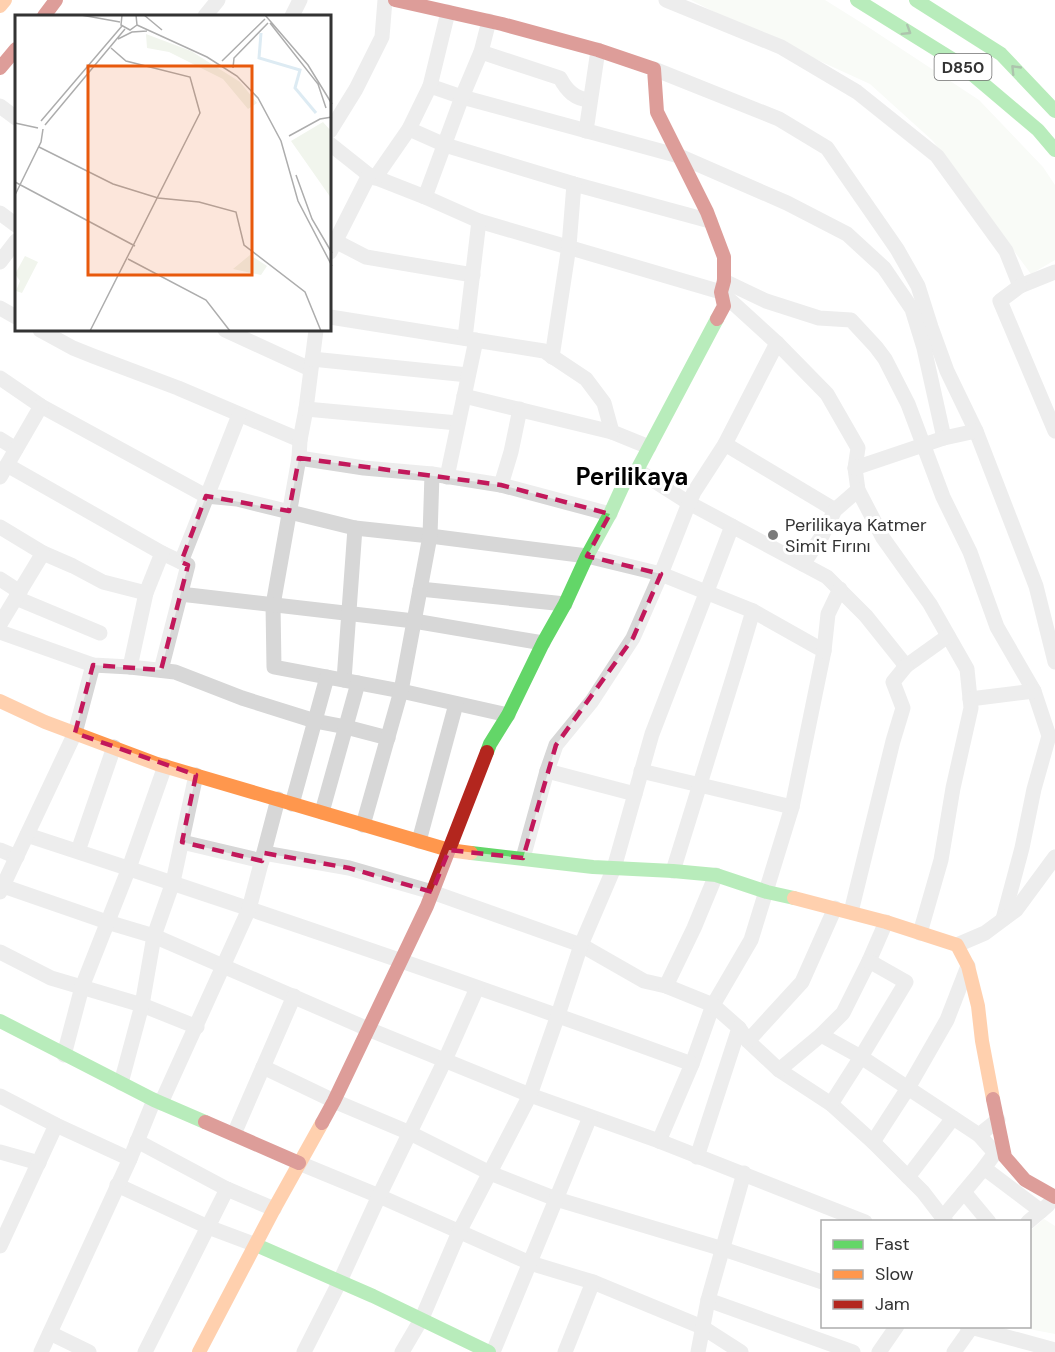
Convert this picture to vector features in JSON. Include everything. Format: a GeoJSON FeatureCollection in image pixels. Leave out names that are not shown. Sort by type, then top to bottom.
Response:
{"type":"FeatureCollection","features":[{"type":"Feature","properties":{"kind":"main road"},"geometry":{"type":"LineString","coordinates":[[0,6],[5,0]]}},
{"type":"Feature","properties":{"kind":"main road"},"geometry":{"type":"LineString","coordinates":[[45,15],[56,0]]}},
{"type":"Feature","properties":{"kind":"main road"},"geometry":{"type":"LineString","coordinates":[[200,1352],[273,1209],[334,1101],[432,892],[490,744],[508,715],[565,604],[625,481],[637,470],[724,306],[724,257],[710,221],[657,112],[654,69],[597,50],[489,21],[395,0]]}},
{"type":"Feature","properties":{"kind":"main road","name":"D850"},"geometry":{"type":"LineString","coordinates":[[857,0],[960,64],[1038,130],[1055,150]]}},
{"type":"Feature","properties":{"kind":"main road","name":"D850"},"geometry":{"type":"LineString","coordinates":[[916,0],[933,6],[1001,54],[1055,111]]}},
{"type":"Feature","properties":{"kind":"main road"},"geometry":{"type":"LineString","coordinates":[[0,69],[15,50]]}},
{"type":"Feature","properties":{"kind":"main road"},"geometry":{"type":"LineString","coordinates":[[2,706],[165,766],[448,850],[614,868],[716,875],[767,892],[886,922],[957,945],[968,966],[978,1006],[982,1041],[1005,1157],[1025,1180],[1055,1198]]}},
{"type":"Feature","properties":{"kind":"main road"},"geometry":{"type":"LineString","coordinates":[[0,1021],[158,1101],[299,1163]]}},
{"type":"Feature","properties":{"kind":"main road"},"geometry":{"type":"LineString","coordinates":[[256,1245],[422,1318],[491,1352]]}},
{"type":"Feature","properties":{"kind":"street"},"geometry":{"type":"LineString","coordinates":[[206,15],[218,0]]}},
{"type":"Feature","properties":{"kind":"street"},"geometry":{"type":"LineString","coordinates":[[292,15],[300,0]]}},
{"type":"Feature","properties":{"kind":"street"},"geometry":{"type":"LineString","coordinates":[[332,127],[356,89],[382,37],[385,0]]}},
{"type":"Feature","properties":{"kind":"street"},"geometry":{"type":"LineString","coordinates":[[666,0],[781,48],[857,92],[937,156],[1006,251],[1020,286]]}},
{"type":"Feature","properties":{"kind":"street"},"geometry":{"type":"LineString","coordinates":[[448,12],[430,86],[409,129],[372,177],[333,247],[366,257],[473,275]]}},
{"type":"Feature","properties":{"kind":"street"},"geometry":{"type":"LineString","coordinates":[[425,197],[481,52],[489,21]]}},
{"type":"Feature","properties":{"kind":"street"},"geometry":{"type":"LineString","coordinates":[[586,131],[597,50]]}},
{"type":"Feature","properties":{"kind":"street"},"geometry":{"type":"LineString","coordinates":[[481,52],[560,78],[565,88],[574,96],[590,100]]}},
{"type":"Feature","properties":{"kind":"street"},"geometry":{"type":"LineString","coordinates":[[654,69],[779,119],[827,148],[897,249],[918,286],[947,371],[975,431],[1036,586],[1055,662]]}},
{"type":"Feature","properties":{"kind":"street"},"geometry":{"type":"LineString","coordinates":[[430,86],[462,97],[679,156],[786,203],[847,234],[880,264],[912,309],[924,348],[944,438]]}},
{"type":"Feature","properties":{"kind":"street"},"geometry":{"type":"LineString","coordinates":[[0,106],[15,117]]}},
{"type":"Feature","properties":{"kind":"street"},"geometry":{"type":"LineString","coordinates":[[409,129],[445,145],[574,184],[710,221]]}},
{"type":"Feature","properties":{"kind":"street"},"geometry":{"type":"LineString","coordinates":[[332,146],[372,177],[479,221],[723,286],[819,318],[851,320],[876,347],[885,359],[908,404],[943,497],[969,552],[997,627],[1034,691],[1049,736],[1003,920]]}},
{"type":"Feature","properties":{"kind":"street"},"geometry":{"type":"LineString","coordinates":[[552,357],[569,246],[574,184]]}},
{"type":"Feature","properties":{"kind":"street"},"geometry":{"type":"LineString","coordinates":[[0,213],[15,224]]}},
{"type":"Feature","properties":{"kind":"street"},"geometry":{"type":"LineString","coordinates":[[363,825],[401,691],[439,475],[458,423],[464,396],[468,375],[473,275],[479,221]]}},
{"type":"Feature","properties":{"kind":"street"},"geometry":{"type":"LineString","coordinates":[[880,264],[897,249]]}},
{"type":"Feature","properties":{"kind":"street"},"geometry":{"type":"LineString","coordinates":[[1054,276],[1020,286],[1000,301],[1055,431]]}},
{"type":"Feature","properties":{"kind":"street"},"geometry":{"type":"LineString","coordinates":[[723,286],[827,394],[858,448],[855,468],[858,490],[883,538],[930,604],[967,669],[971,708],[953,788],[941,860],[920,933]]}},
{"type":"Feature","properties":{"kind":"street"},"geometry":{"type":"LineString","coordinates":[[0,309],[15,316]]}},
{"type":"Feature","properties":{"kind":"street"},"geometry":{"type":"LineString","coordinates":[[332,317],[544,351],[586,379],[604,403],[612,432]]}},
{"type":"Feature","properties":{"kind":"street"},"geometry":{"type":"LineString","coordinates":[[44,332],[73,348],[178,388],[300,440]]}},
{"type":"Feature","properties":{"kind":"street"},"geometry":{"type":"LineString","coordinates":[[230,332],[311,364],[468,375]]}},
{"type":"Feature","properties":{"kind":"street"},"geometry":{"type":"LineString","coordinates":[[316,332],[299,458],[273,605],[274,667],[401,691],[508,715]]}},
{"type":"Feature","properties":{"kind":"street"},"geometry":{"type":"LineString","coordinates":[[523,858],[556,745],[592,701],[633,638],[689,503],[725,444],[777,343]]}},
{"type":"Feature","properties":{"kind":"street"},"geometry":{"type":"LineString","coordinates":[[0,378],[41,406],[206,496],[237,499],[355,528],[587,556],[661,574],[753,611],[824,651]]}},
{"type":"Feature","properties":{"kind":"street"},"geometry":{"type":"LineString","coordinates":[[464,396],[612,432],[649,447]]}},
{"type":"Feature","properties":{"kind":"street"},"geometry":{"type":"LineString","coordinates":[[41,406],[4,471],[188,565],[161,670]]}},
{"type":"Feature","properties":{"kind":"street"},"geometry":{"type":"LineString","coordinates":[[306,409],[458,423]]}},
{"type":"Feature","properties":{"kind":"street"},"geometry":{"type":"LineString","coordinates":[[501,485],[520,410]]}},
{"type":"Feature","properties":{"kind":"street"},"geometry":{"type":"LineString","coordinates":[[182,562],[239,415]]}},
{"type":"Feature","properties":{"kind":"street"},"geometry":{"type":"LineString","coordinates":[[855,468],[944,438],[975,431]]}},
{"type":"Feature","properties":{"kind":"street"},"geometry":{"type":"LineString","coordinates":[[0,439],[16,449]]}},
{"type":"Feature","properties":{"kind":"street"},"geometry":{"type":"LineString","coordinates":[[725,444],[835,510]]}},
{"type":"Feature","properties":{"kind":"street"},"geometry":{"type":"LineString","coordinates":[[299,458],[501,485],[610,514]]}},
{"type":"Feature","properties":{"kind":"street"},"geometry":{"type":"LineString","coordinates":[[637,470],[689,503],[827,577],[866,616],[906,666]]}},
{"type":"Feature","properties":{"kind":"street"},"geometry":{"type":"LineString","coordinates":[[803,564],[818,543],[835,510],[858,490]]}},
{"type":"Feature","properties":{"kind":"street"},"geometry":{"type":"LineString","coordinates":[[402,1352],[422,1318],[459,1232],[530,1095],[581,945],[614,868],[652,734],[732,526]]}},
{"type":"Feature","properties":{"kind":"street"},"geometry":{"type":"LineString","coordinates":[[0,527],[43,553],[103,582],[146,593]]}},
{"type":"Feature","properties":{"kind":"street"},"geometry":{"type":"LineString","coordinates":[[322,812],[346,727],[351,682],[350,614],[355,528]]}},
{"type":"Feature","properties":{"kind":"street"},"geometry":{"type":"LineString","coordinates":[[0,624],[43,553]]}},
{"type":"Feature","properties":{"kind":"street"},"geometry":{"type":"LineString","coordinates":[[130,667],[146,593],[162,553]]}},
{"type":"Feature","properties":{"kind":"street"},"geometry":{"type":"LineString","coordinates":[[0,579],[18,595],[100,633]]}},
{"type":"Feature","properties":{"kind":"street"},"geometry":{"type":"LineString","coordinates":[[420,590],[565,604]]}},
{"type":"Feature","properties":{"kind":"street"},"geometry":{"type":"LineString","coordinates":[[659,1141],[692,1064],[713,1005],[751,940],[767,892],[792,807],[824,651],[828,614],[840,590]]}},
{"type":"Feature","properties":{"kind":"street"},"geometry":{"type":"LineString","coordinates":[[180,594],[414,621],[543,644]]}},
{"type":"Feature","properties":{"kind":"street"},"geometry":{"type":"LineString","coordinates":[[673,871],[753,611]]}},
{"type":"Feature","properties":{"kind":"street"},"geometry":{"type":"LineString","coordinates":[[0,632],[93,665],[176,672],[242,698],[315,721],[388,738]]}},
{"type":"Feature","properties":{"kind":"street"},"geometry":{"type":"LineString","coordinates":[[851,912],[903,708],[893,682],[906,666],[948,636]]}},
{"type":"Feature","properties":{"kind":"street"},"geometry":{"type":"LineString","coordinates":[[93,665],[75,733],[2,889],[154,936],[368,1029],[530,1095],[659,1141],[862,1220]]}},
{"type":"Feature","properties":{"kind":"street"},"geometry":{"type":"LineString","coordinates":[[41,1352],[137,1140],[196,1027],[249,909],[263,857],[315,721],[327,677]]}},
{"type":"Feature","properties":{"kind":"street"},"geometry":{"type":"LineString","coordinates":[[970,699],[1034,691]]}},
{"type":"Feature","properties":{"kind":"street"},"geometry":{"type":"LineString","coordinates":[[419,841],[456,704]]}},
{"type":"Feature","properties":{"kind":"street"},"geometry":{"type":"LineString","coordinates":[[78,851],[114,747]]}},
{"type":"Feature","properties":{"kind":"street"},"geometry":{"type":"LineString","coordinates":[[64,1055],[82,987],[129,868],[165,766]]}},
{"type":"Feature","properties":{"kind":"street"},"geometry":{"type":"LineString","coordinates":[[547,771],[635,794]]}},
{"type":"Feature","properties":{"kind":"street"},"geometry":{"type":"LineString","coordinates":[[641,771],[792,807]]}},
{"type":"Feature","properties":{"kind":"street"},"geometry":{"type":"LineString","coordinates":[[121,1083],[142,1005],[154,936],[173,882],[196,775]]}},
{"type":"Feature","properties":{"kind":"street"},"geometry":{"type":"LineString","coordinates":[[27,835],[173,882],[558,1015],[692,1064]]}},
{"type":"Feature","properties":{"kind":"street"},"geometry":{"type":"LineString","coordinates":[[182,842],[263,857],[349,868],[432,892],[581,945],[644,981],[666,986],[713,1005],[739,1028],[748,1041],[779,1070],[831,1104],[873,1142],[923,1192],[944,1219],[995,1153],[979,1135],[861,1058],[821,1035]]}},
{"type":"Feature","properties":{"kind":"street"},"geometry":{"type":"LineString","coordinates":[[0,850],[17,857]]}},
{"type":"Feature","properties":{"kind":"street"},"geometry":{"type":"LineString","coordinates":[[957,945],[985,933],[1016,910],[1055,857]]}},
{"type":"Feature","properties":{"kind":"street"},"geometry":{"type":"LineString","coordinates":[[666,986],[716,875]]}},
{"type":"Feature","properties":{"kind":"street"},"geometry":{"type":"LineString","coordinates":[[748,1041],[802,982],[835,908]]}},
{"type":"Feature","properties":{"kind":"street"},"geometry":{"type":"LineString","coordinates":[[779,1070],[843,1013],[886,922]]}},
{"type":"Feature","properties":{"kind":"street"},"geometry":{"type":"LineString","coordinates":[[0,952],[51,978],[142,1005],[196,1027]]}},
{"type":"Feature","properties":{"kind":"street"},"geometry":{"type":"LineString","coordinates":[[831,1104],[906,982],[869,961]]}},
{"type":"Feature","properties":{"kind":"street"},"geometry":{"type":"LineString","coordinates":[[873,1142],[908,1088],[947,1020],[968,966]]}},
{"type":"Feature","properties":{"kind":"street"},"geometry":{"type":"LineString","coordinates":[[304,1352],[340,1281],[477,988]]}},
{"type":"Feature","properties":{"kind":"street"},"geometry":{"type":"LineString","coordinates":[[234,1134],[294,996]]}},
{"type":"Feature","properties":{"kind":"street"},"geometry":{"type":"LineString","coordinates":[[697,1157],[739,1028]]}},
{"type":"Feature","properties":{"kind":"street"},"geometry":{"type":"LineString","coordinates":[[263,1067],[334,1101],[410,1133],[490,1173],[556,1199],[723,1249],[821,1282]]}},
{"type":"Feature","properties":{"kind":"street"},"geometry":{"type":"LineString","coordinates":[[0,1096],[130,1159]]}},
{"type":"Feature","properties":{"kind":"street"},"geometry":{"type":"LineString","coordinates":[[491,1352],[590,1117]]}},
{"type":"Feature","properties":{"kind":"street"},"geometry":{"type":"LineString","coordinates":[[908,1177],[953,1118]]}},
{"type":"Feature","properties":{"kind":"street"},"geometry":{"type":"LineString","coordinates":[[979,1135],[998,1120]]}},
{"type":"Feature","properties":{"kind":"street"},"geometry":{"type":"LineString","coordinates":[[0,1246],[56,1125]]}},
{"type":"Feature","properties":{"kind":"street"},"geometry":{"type":"LineString","coordinates":[[137,1140],[227,1189],[273,1209]]}},
{"type":"Feature","properties":{"kind":"street"},"geometry":{"type":"LineString","coordinates":[[0,1152],[39,1163]]}},
{"type":"Feature","properties":{"kind":"street"},"geometry":{"type":"LineString","coordinates":[[299,1163],[530,1263],[594,1282],[702,1327],[741,1352]]}},
{"type":"Feature","properties":{"kind":"street"},"geometry":{"type":"LineString","coordinates":[[984,1168],[1041,1211]]}},
{"type":"Feature","properties":{"kind":"street"},"geometry":{"type":"LineString","coordinates":[[698,1352],[708,1300],[744,1173]]}},
{"type":"Feature","properties":{"kind":"street"},"geometry":{"type":"LineString","coordinates":[[117,1185],[208,1227],[256,1245]]}},
{"type":"Feature","properties":{"kind":"street"},"geometry":{"type":"LineString","coordinates":[[145,1352],[227,1189]]}},
{"type":"Feature","properties":{"kind":"street"},"geometry":{"type":"LineString","coordinates":[[964,1192],[988,1220]]}},
{"type":"Feature","properties":{"kind":"street"},"geometry":{"type":"LineString","coordinates":[[1029,1220],[1055,1198]]}},
{"type":"Feature","properties":{"kind":"street"},"geometry":{"type":"LineString","coordinates":[[564,1352],[594,1282]]}},
{"type":"Feature","properties":{"kind":"street"},"geometry":{"type":"LineString","coordinates":[[708,1300],[853,1352]]}},
{"type":"Feature","properties":{"kind":"street"},"geometry":{"type":"LineString","coordinates":[[879,1352],[896,1328]]}},
{"type":"Feature","properties":{"kind":"street"},"geometry":{"type":"LineString","coordinates":[[954,1352],[968,1328]]}},
{"type":"Feature","properties":{"kind":"street"},"geometry":{"type":"LineString","coordinates":[[972,1328],[1055,1350]]}},
{"type":"Feature","properties":{"kind":"street"},"geometry":{"type":"LineString","coordinates":[[50,1334],[89,1352]]}},
{"type":"Feature","properties":{"kind":"street"},"geometry":{"type":"LineString","coordinates":[[1000,1352],[1007,1338]]}},
{"type":"Feature","properties":{"kind":"highlighted area"},"geometry":{"type":"Polygon","coordinates":[[[299,458],[501,485],[610,514],[587,556],[661,574],[633,638],[556,745],[523,858],[449,850],[432,892],[349,868],[264,853],[262,861],[182,842],[196,775],[75,733],[93,665],[161,670],[188,565],[181,562],[206,496],[289,511],[299,458]]]}},
{"type":"Feature","properties":{"kind":"shaded area"},"geometry":{"type":"Polygon","coordinates":[[[691,0],[825,0],[979,100],[1043,167],[1055,185],[1055,260],[1031,274],[933,141],[870,84],[691,0]]]}},
{"type":"Feature","properties":{"kind":"shaded area"},"geometry":{"type":"Polygon","coordinates":[[[1044,1219],[1055,1226],[1055,1334],[1024,1328],[1031,1328],[1031,1230],[1044,1219]]]}},
{"type":"Feature","properties":{"kind":"traffic: fast"},"geometry":{"type":"LineString","coordinates":[[857,0],[960,64],[1038,130],[1055,150]]}},
{"type":"Feature","properties":{"kind":"traffic: fast"},"geometry":{"type":"LineString","coordinates":[[916,0],[1001,54],[1055,111]]}},
{"type":"Feature","properties":{"kind":"traffic: fast"},"geometry":{"type":"LineString","coordinates":[[487,752],[565,604],[625,481],[637,470],[717,319]]}},
{"type":"Feature","properties":{"kind":"traffic: fast"},"geometry":{"type":"LineString","coordinates":[[471,853],[593,867],[716,875],[767,892],[794,898]]}},
{"type":"Feature","properties":{"kind":"traffic: fast"},"geometry":{"type":"LineString","coordinates":[[0,1021],[154,1100],[205,1122]]}},
{"type":"Feature","properties":{"kind":"traffic: fast"},"geometry":{"type":"LineString","coordinates":[[256,1245],[373,1296],[489,1352]]}},
{"type":"Feature","properties":{"kind":"traffic: slow"},"geometry":{"type":"LineString","coordinates":[[0,6],[5,0]]}},
{"type":"Feature","properties":{"kind":"traffic: slow"},"geometry":{"type":"LineString","coordinates":[[0,701],[45,722],[157,764],[449,850],[471,853]]}},
{"type":"Feature","properties":{"kind":"traffic: slow"},"geometry":{"type":"LineString","coordinates":[[794,898],[886,922],[957,945],[968,966],[978,1006],[993,1099]]}},
{"type":"Feature","properties":{"kind":"traffic: slow"},"geometry":{"type":"LineString","coordinates":[[199,1352],[322,1123]]}},
{"type":"Feature","properties":{"kind":"traffic: jam"},"geometry":{"type":"LineString","coordinates":[[45,15],[56,0]]}},
{"type":"Feature","properties":{"kind":"traffic: jam"},"geometry":{"type":"LineString","coordinates":[[395,0],[502,24],[598,50],[654,69],[657,112],[707,212],[724,257],[724,281],[721,292],[724,306],[717,319]]}},
{"type":"Feature","properties":{"kind":"traffic: jam"},"geometry":{"type":"LineString","coordinates":[[0,68],[15,50]]}},
{"type":"Feature","properties":{"kind":"traffic: jam"},"geometry":{"type":"LineString","coordinates":[[322,1123],[427,906],[487,752]]}},
{"type":"Feature","properties":{"kind":"traffic: jam"},"geometry":{"type":"LineString","coordinates":[[993,1099],[1005,1157],[1025,1180],[1055,1197]]}},
{"type":"Feature","properties":{"kind":"traffic: jam"},"geometry":{"type":"LineString","coordinates":[[205,1122],[299,1163]]}},
{"type":"Feature","properties":{"kind":"place","name":"Perilikaya Katmer Simit Fırını"},"geometry":{"type":"Point","coordinates":[773,535]}},
{"type":"Feature","properties":{"kind":"district","name":"Perilikaya"},"geometry":{"type":"Point","coordinates":[632,476]}}]}
